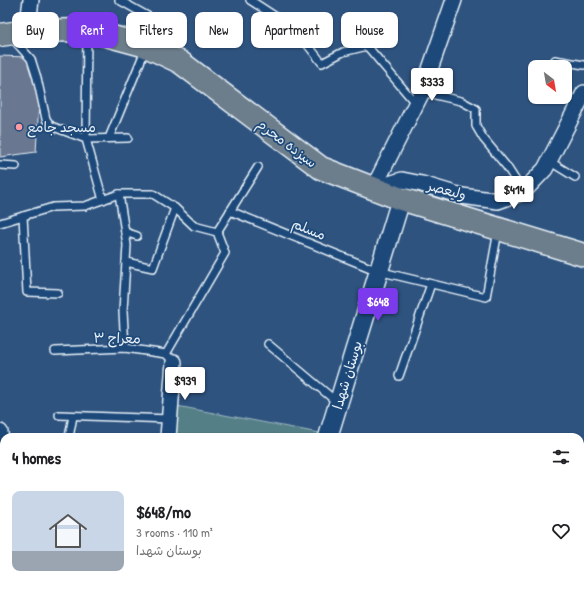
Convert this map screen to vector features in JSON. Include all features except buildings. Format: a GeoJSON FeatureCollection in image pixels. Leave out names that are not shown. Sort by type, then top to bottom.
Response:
{"type":"FeatureCollection","features":[{"type":"Feature","properties":{"kind":"main road","name":"سیزده محرم"},"geometry":{"type":"LineString","coordinates":[[150,48],[180,62],[321,168],[401,199],[584,256]]}},
{"type":"Feature","properties":{"kind":"street"},"geometry":{"type":"LineString","coordinates":[[24,12],[31,0]]}},
{"type":"Feature","properties":{"kind":"street"},"geometry":{"type":"LineString","coordinates":[[373,188],[419,98],[454,0]]}},
{"type":"Feature","properties":{"kind":"street","name":"ولیعصر"},"geometry":{"type":"LineString","coordinates":[[373,188],[402,180],[422,184],[462,196],[498,201],[523,192],[545,169],[584,93]]}},
{"type":"Feature","properties":{"kind":"street","name":"بوستان شهدا"},"geometry":{"type":"LineString","coordinates":[[329,433],[401,199]]}},
{"type":"Feature","properties":{"kind":"street"},"geometry":{"type":"LineString","coordinates":[[168,433],[170,419],[170,358]]}},
{"type":"Feature","properties":{"kind":"lane"},"geometry":{"type":"LineString","coordinates":[[118,0],[139,12]]}},
{"type":"Feature","properties":{"kind":"lane"},"geometry":{"type":"LineString","coordinates":[[250,0],[296,30],[322,63],[343,52],[367,46],[419,98],[461,101],[476,109],[476,126],[483,138],[507,167],[523,192]]}},
{"type":"Feature","properties":{"kind":"lane"},"geometry":{"type":"LineString","coordinates":[[23,48],[31,59],[37,78],[46,119],[51,126],[86,139],[128,138]]}},
{"type":"Feature","properties":{"kind":"lane"},"geometry":{"type":"LineString","coordinates":[[87,48],[86,139],[103,200]]}},
{"type":"Feature","properties":{"kind":"lane"},"geometry":{"type":"LineString","coordinates":[[109,138],[145,48]]}},
{"type":"Feature","properties":{"kind":"lane"},"geometry":{"type":"LineString","coordinates":[[572,63],[584,65]]}},
{"type":"Feature","properties":{"kind":"lane"},"geometry":{"type":"LineString","coordinates":[[549,161],[575,177]]}},
{"type":"Feature","properties":{"kind":"lane"},"geometry":{"type":"LineString","coordinates":[[0,165],[16,166]]}},
{"type":"Feature","properties":{"kind":"lane"},"geometry":{"type":"LineString","coordinates":[[217,232],[258,167]]}},
{"type":"Feature","properties":{"kind":"lane"},"geometry":{"type":"LineString","coordinates":[[120,194],[127,245],[123,311],[125,348]]}},
{"type":"Feature","properties":{"kind":"lane"},"geometry":{"type":"LineString","coordinates":[[0,223],[53,206],[85,206],[120,194],[153,194],[175,208],[194,226],[217,232]]}},
{"type":"Feature","properties":{"kind":"lane"},"geometry":{"type":"LineString","coordinates":[[126,262],[152,268],[175,208]]}},
{"type":"Feature","properties":{"kind":"lane","name":"مسلم"},"geometry":{"type":"LineString","coordinates":[[230,211],[378,271],[486,297],[498,229]]}},
{"type":"Feature","properties":{"kind":"lane"},"geometry":{"type":"LineString","coordinates":[[23,216],[27,292],[58,293]]}},
{"type":"Feature","properties":{"kind":"lane"},"geometry":{"type":"LineString","coordinates":[[125,232],[137,236]]}},
{"type":"Feature","properties":{"kind":"lane"},"geometry":{"type":"LineString","coordinates":[[170,358],[225,253],[217,232]]}},
{"type":"Feature","properties":{"kind":"lane"},"geometry":{"type":"LineString","coordinates":[[399,376],[431,284]]}},
{"type":"Feature","properties":{"kind":"lane"},"geometry":{"type":"LineString","coordinates":[[268,344],[339,403]]}},
{"type":"Feature","properties":{"kind":"lane","name":"معراج ۳"},"geometry":{"type":"LineString","coordinates":[[55,351],[125,348],[170,358]]}},
{"type":"Feature","properties":{"kind":"lane"},"geometry":{"type":"LineString","coordinates":[[59,416],[170,419]]}},
{"type":"Feature","properties":{"kind":"lane"},"geometry":{"type":"LineString","coordinates":[[70,433],[73,416]]}},
{"type":"Feature","properties":{"kind":"green space"},"geometry":{"type":"Polygon","coordinates":[[[177,406],[319,433],[174,433],[177,406]]]}},
{"type":"Feature","properties":{"kind":"place","name":"مسجد جامع"},"geometry":{"type":"Point","coordinates":[19,127]}}]}
